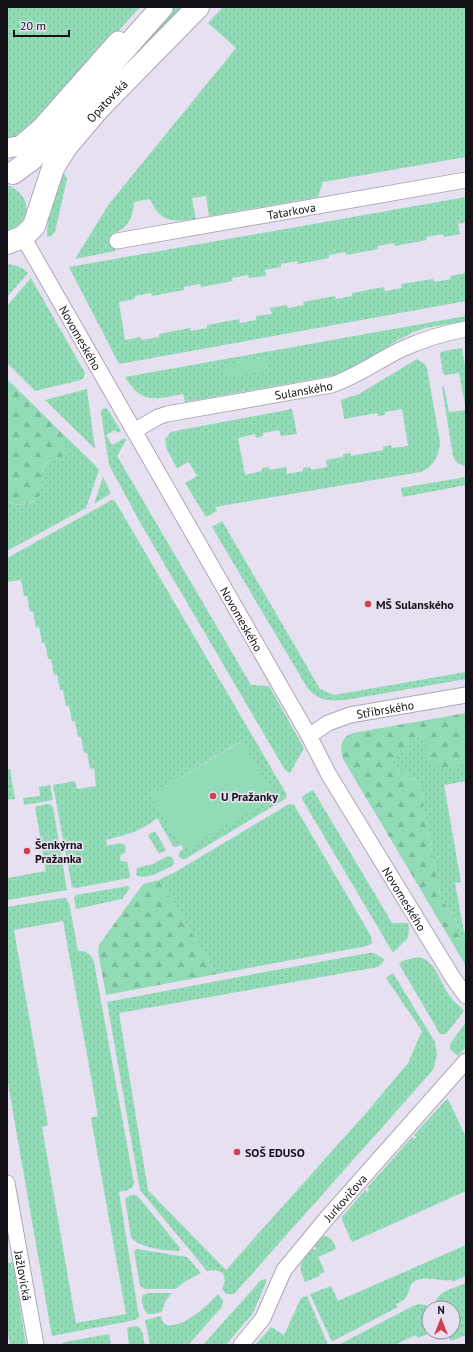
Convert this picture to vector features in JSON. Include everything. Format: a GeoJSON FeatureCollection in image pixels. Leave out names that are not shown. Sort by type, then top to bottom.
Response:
{"type":"FeatureCollection","features":[{"type":"Feature","properties":{"kind":"main road","name":"Opatovská"},"geometry":{"type":"LineString","coordinates":[[10,173],[32,159],[87,97],[115,60],[162,7]]}},
{"type":"Feature","properties":{"kind":"main road","name":"Opatovská"},"geometry":{"type":"LineString","coordinates":[[15,240],[34,226],[53,168],[66,147],[99,108],[198,7]]}},
{"type":"Feature","properties":{"kind":"main road","name":"Opatovská"},"geometry":{"type":"LineString","coordinates":[[10,173],[24,179],[33,188],[38,199],[38,211]]}},
{"type":"Feature","properties":{"kind":"street"},"geometry":{"type":"LineString","coordinates":[[7,148],[20,146],[41,128],[148,7]]}},
{"type":"Feature","properties":{"kind":"street","name":"Tatarkova"},"geometry":{"type":"LineString","coordinates":[[117,241],[466,180]]}},
{"type":"Feature","properties":{"kind":"street","name":"Novomeského"},"geometry":{"type":"LineString","coordinates":[[15,240],[134,430],[309,736],[329,775],[452,978],[466,996]]}},
{"type":"Feature","properties":{"kind":"street","name":"Sulanského"},"geometry":{"type":"LineString","coordinates":[[134,430],[158,417],[167,414],[330,385],[345,380],[401,349],[427,339],[466,329]]}},
{"type":"Feature","properties":{"kind":"street","name":"Stříbrského"},"geometry":{"type":"LineString","coordinates":[[309,736],[328,723],[350,715],[466,695]]}},
{"type":"Feature","properties":{"kind":"street","name":"Jurkovičova"},"geometry":{"type":"LineString","coordinates":[[241,1345],[263,1318],[284,1270],[326,1219],[466,1061]]}},
{"type":"Feature","properties":{"kind":"street","name":"Jažlovická"},"geometry":{"type":"LineString","coordinates":[[7,1183],[36,1345]]}},
{"type":"Feature","properties":{"kind":"green space"},"geometry":{"type":"Polygon","coordinates":[[[7,7],[140,7],[72,82],[36,125],[16,138],[7,138],[7,7]]]}},
{"type":"Feature","properties":{"kind":"green space"},"geometry":{"type":"Polygon","coordinates":[[[170,7],[182,7],[99,100],[100,89],[170,7]]]}},
{"type":"Feature","properties":{"kind":"green space"},"geometry":{"type":"Polygon","coordinates":[[[223,7],[466,7],[466,157],[323,182],[318,197],[209,216],[206,196],[192,198],[196,219],[181,221],[168,219],[158,213],[150,199],[134,202],[129,222],[118,232],[113,234],[115,251],[75,259],[109,204],[236,48],[208,23],[223,7]]]}},
{"type":"Feature","properties":{"kind":"green space"},"geometry":{"type":"Polygon","coordinates":[[[64,173],[67,179],[55,232],[51,236],[47,237],[53,193],[64,173]]]}},
{"type":"Feature","properties":{"kind":"green space"},"geometry":{"type":"Polygon","coordinates":[[[7,185],[16,189],[22,195],[26,208],[22,221],[16,227],[7,231],[7,185]]]}},
{"type":"Feature","properties":{"kind":"green space"},"geometry":{"type":"Polygon","coordinates":[[[466,197],[466,222],[458,224],[460,234],[444,237],[443,234],[426,237],[427,240],[395,246],[394,243],[378,246],[378,249],[346,255],[345,252],[329,255],[329,258],[298,264],[297,261],[281,264],[281,267],[265,270],[266,276],[249,278],[248,275],[232,278],[233,281],[201,287],[200,284],[184,287],[184,290],[152,296],[151,293],[135,296],[135,299],[119,302],[125,340],[141,337],[142,340],[159,337],[159,334],[190,328],[191,331],[207,328],[207,325],[239,319],[240,323],[256,320],[256,316],[272,314],[270,308],[287,305],[288,308],[304,305],[303,302],[335,296],[336,299],[352,296],[352,293],[384,287],[385,291],[402,288],[401,284],[433,279],[434,282],[451,279],[450,276],[466,273],[466,301],[119,364],[69,267],[466,197]]]}},
{"type":"Feature","properties":{"kind":"green space"},"geometry":{"type":"Polygon","coordinates":[[[7,264],[24,269],[28,273],[7,297],[7,264]]]}},
{"type":"Feature","properties":{"kind":"green space"},"geometry":{"type":"Polygon","coordinates":[[[31,278],[85,373],[81,380],[35,391],[7,363],[7,306],[31,278]]]}},
{"type":"Feature","properties":{"kind":"green space"},"geometry":{"type":"Polygon","coordinates":[[[466,316],[466,321],[416,331],[398,340],[356,366],[331,376],[185,402],[183,394],[157,398],[143,396],[131,386],[125,377],[466,316]],[[265,357],[225,365],[227,376],[268,369],[265,357]]]}},
{"type":"Feature","properties":{"kind":"green space"},"geometry":{"type":"Polygon","coordinates":[[[462,348],[466,372],[466,410],[459,373],[445,375],[443,373],[440,355],[441,352],[444,351],[462,348]]]}},
{"type":"Feature","properties":{"kind":"green space"},"geometry":{"type":"Polygon","coordinates":[[[265,357],[268,369],[227,377],[225,365],[265,357]]]}},
{"type":"Feature","properties":{"kind":"green space"},"geometry":{"type":"Polygon","coordinates":[[[417,359],[425,364],[427,368],[440,442],[435,460],[426,470],[421,472],[215,507],[217,511],[206,517],[185,483],[197,476],[189,462],[177,468],[167,450],[165,439],[171,432],[292,409],[297,434],[281,436],[279,430],[263,433],[263,436],[256,438],[255,434],[238,438],[245,475],[262,471],[262,468],[269,467],[270,470],[286,467],[287,474],[303,471],[303,468],[310,467],[311,470],[327,467],[326,460],[343,457],[343,454],[350,453],[351,456],[383,450],[383,447],[391,445],[392,448],[408,446],[402,409],[385,412],[385,415],[378,416],[377,413],[344,419],[341,400],[359,394],[417,359]]]}},
{"type":"Feature","properties":{"kind":"green space"},"geometry":{"type":"Polygon","coordinates":[[[7,379],[62,433],[67,451],[67,454],[64,456],[44,464],[42,470],[42,489],[40,495],[32,502],[22,504],[13,504],[7,500],[7,379]]]}},
{"type":"Feature","properties":{"kind":"green space"},"geometry":{"type":"Polygon","coordinates":[[[442,387],[444,387],[449,412],[466,410],[466,466],[458,463],[453,456],[442,387]]]}},
{"type":"Feature","properties":{"kind":"green space"},"geometry":{"type":"Polygon","coordinates":[[[87,389],[95,449],[45,400],[87,389]]]}},
{"type":"Feature","properties":{"kind":"green space"},"geometry":{"type":"Polygon","coordinates":[[[107,408],[121,431],[117,433],[115,430],[106,435],[112,445],[125,438],[126,440],[117,456],[251,685],[269,686],[304,748],[290,773],[285,770],[141,524],[109,465],[101,413],[102,409],[107,408]]]}},
{"type":"Feature","properties":{"kind":"green space"},"geometry":{"type":"Polygon","coordinates":[[[62,433],[99,470],[86,508],[7,551],[7,500],[18,505],[34,502],[42,487],[41,478],[44,464],[59,458],[62,433]]]}},
{"type":"Feature","properties":{"kind":"green space"},"geometry":{"type":"Polygon","coordinates":[[[103,477],[110,494],[94,504],[103,477]]]}},
{"type":"Feature","properties":{"kind":"green space"},"geometry":{"type":"Polygon","coordinates":[[[466,477],[466,485],[403,497],[401,488],[466,477]]]}},
{"type":"Feature","properties":{"kind":"green space"},"geometry":{"type":"Polygon","coordinates":[[[112,500],[115,501],[287,795],[285,799],[185,859],[179,857],[180,851],[274,797],[241,741],[151,795],[181,845],[176,847],[173,846],[157,818],[138,830],[106,840],[107,846],[120,843],[125,845],[126,852],[121,855],[120,859],[121,861],[127,862],[130,876],[129,878],[76,888],[72,887],[53,785],[75,781],[77,789],[96,786],[94,768],[90,769],[87,753],[84,753],[81,737],[78,737],[75,721],[72,722],[69,706],[66,706],[63,690],[60,690],[57,674],[54,675],[51,659],[48,659],[45,643],[42,643],[39,627],[36,628],[33,611],[30,612],[27,596],[24,596],[21,580],[7,582],[7,558],[112,500]]]}},
{"type":"Feature","properties":{"kind":"green space"},"geometry":{"type":"Polygon","coordinates":[[[222,521],[320,689],[334,695],[466,672],[466,679],[345,700],[329,700],[316,696],[308,689],[212,527],[222,521]]]}},
{"type":"Feature","properties":{"kind":"green space"},"geometry":{"type":"Polygon","coordinates":[[[466,713],[466,758],[463,763],[452,768],[440,767],[434,764],[426,754],[425,740],[423,736],[417,737],[405,751],[396,754],[392,760],[394,766],[413,778],[420,787],[441,899],[455,917],[459,934],[466,937],[466,966],[343,759],[341,747],[343,740],[353,733],[466,713]]]}},
{"type":"Feature","properties":{"kind":"green space"},"geometry":{"type":"Polygon","coordinates":[[[423,736],[426,740],[426,754],[464,762],[466,758],[466,781],[444,785],[461,882],[455,883],[466,937],[459,934],[455,917],[441,899],[420,787],[413,778],[394,766],[392,760],[396,754],[405,751],[417,737],[423,736]]]}},
{"type":"Feature","properties":{"kind":"green space","name":"U Pražanky"},"geometry":{"type":"Polygon","coordinates":[[[242,741],[274,797],[184,850],[151,795],[242,741]]]}},
{"type":"Feature","properties":{"kind":"green space"},"geometry":{"type":"Polygon","coordinates":[[[10,769],[15,799],[7,800],[7,770],[10,769]]]}},
{"type":"Feature","properties":{"kind":"green space"},"geometry":{"type":"Polygon","coordinates":[[[50,785],[53,800],[24,805],[23,798],[40,796],[39,787],[50,785]]]}},
{"type":"Feature","properties":{"kind":"green space"},"geometry":{"type":"Polygon","coordinates":[[[313,790],[392,923],[408,923],[408,938],[393,953],[302,799],[303,796],[313,790]]]}},
{"type":"Feature","properties":{"kind":"green space"},"geometry":{"type":"Polygon","coordinates":[[[50,804],[53,807],[67,890],[7,900],[7,878],[46,871],[35,807],[50,804]]]}},
{"type":"Feature","properties":{"kind":"green space"},"geometry":{"type":"Polygon","coordinates":[[[289,804],[294,805],[371,936],[372,943],[367,946],[217,974],[159,880],[177,871],[289,804]]]}},
{"type":"Feature","properties":{"kind":"green space"},"geometry":{"type":"Polygon","coordinates":[[[155,831],[166,850],[159,854],[148,835],[155,831]]]}},
{"type":"Feature","properties":{"kind":"green space"},"geometry":{"type":"Polygon","coordinates":[[[168,856],[173,860],[174,864],[172,866],[145,877],[136,875],[137,868],[153,864],[168,856]]]}},
{"type":"Feature","properties":{"kind":"green space"},"geometry":{"type":"Polygon","coordinates":[[[159,880],[217,974],[106,995],[98,952],[99,945],[143,884],[159,880]]]}},
{"type":"Feature","properties":{"kind":"green space"},"geometry":{"type":"Polygon","coordinates":[[[128,886],[130,888],[122,899],[76,909],[74,898],[76,895],[128,886]]]}},
{"type":"Feature","properties":{"kind":"green space"},"geometry":{"type":"Polygon","coordinates":[[[66,898],[69,903],[78,951],[88,953],[94,962],[134,1183],[132,1188],[119,1192],[139,1317],[135,1320],[52,1336],[7,1078],[7,907],[66,898]],[[63,921],[14,930],[48,1125],[42,1127],[76,1323],[126,1314],[91,1118],[98,1116],[63,921]]]}},
{"type":"Feature","properties":{"kind":"green space"},"geometry":{"type":"Polygon","coordinates":[[[374,953],[385,960],[378,967],[119,1013],[148,1190],[226,1270],[366,1113],[408,1063],[422,1031],[386,978],[393,973],[435,1042],[437,1056],[433,1070],[234,1294],[226,1294],[222,1289],[225,1281],[223,1273],[215,1270],[207,1271],[140,1190],[107,1002],[374,953]]]}},
{"type":"Feature","properties":{"kind":"green space"},"geometry":{"type":"Polygon","coordinates":[[[419,957],[425,959],[434,967],[449,995],[464,1011],[446,1034],[440,1034],[399,964],[405,960],[419,957]]]}},
{"type":"Feature","properties":{"kind":"green space"},"geometry":{"type":"Polygon","coordinates":[[[466,1022],[466,1047],[458,1056],[450,1049],[450,1044],[466,1022]]]}},
{"type":"Feature","properties":{"kind":"green space"},"geometry":{"type":"Polygon","coordinates":[[[448,1099],[466,1137],[466,1191],[352,1242],[342,1217],[365,1190],[367,1192],[369,1190],[367,1188],[412,1137],[414,1139],[416,1137],[414,1135],[448,1099]]]}},
{"type":"Feature","properties":{"kind":"green space"},"geometry":{"type":"Polygon","coordinates":[[[130,1195],[136,1195],[141,1200],[180,1248],[179,1251],[146,1246],[135,1241],[131,1237],[125,1199],[130,1195]]]}},
{"type":"Feature","properties":{"kind":"green space"},"geometry":{"type":"Polygon","coordinates":[[[323,1236],[332,1240],[336,1249],[318,1257],[325,1272],[319,1274],[320,1276],[305,1282],[301,1271],[302,1261],[312,1249],[316,1249],[314,1246],[323,1236]]]}},
{"type":"Feature","properties":{"kind":"green space"},"geometry":{"type":"Polygon","coordinates":[[[466,1245],[466,1276],[452,1282],[452,1280],[426,1279],[415,1281],[411,1285],[408,1295],[396,1304],[398,1307],[333,1341],[331,1340],[310,1294],[331,1286],[338,1301],[466,1245]]]}},
{"type":"Feature","properties":{"kind":"green space"},"geometry":{"type":"Polygon","coordinates":[[[137,1249],[187,1257],[201,1273],[186,1281],[176,1289],[145,1289],[140,1286],[134,1251],[137,1249]]]}},
{"type":"Feature","properties":{"kind":"green space"},"geometry":{"type":"Polygon","coordinates":[[[13,1262],[26,1345],[10,1345],[7,1328],[7,1263],[13,1262]]]}},
{"type":"Feature","properties":{"kind":"green space"},"geometry":{"type":"Polygon","coordinates":[[[266,1279],[266,1283],[253,1313],[226,1345],[203,1345],[259,1282],[266,1279]]]}},
{"type":"Feature","properties":{"kind":"green space"},"geometry":{"type":"Polygon","coordinates":[[[466,1283],[466,1335],[461,1337],[461,1300],[437,1300],[445,1291],[466,1283]]]}},
{"type":"Feature","properties":{"kind":"green space"},"geometry":{"type":"Polygon","coordinates":[[[148,1293],[172,1293],[165,1302],[162,1312],[150,1314],[145,1312],[142,1300],[143,1295],[148,1293]]]}},
{"type":"Feature","properties":{"kind":"green space"},"geometry":{"type":"Polygon","coordinates":[[[218,1294],[223,1301],[222,1307],[188,1345],[150,1345],[145,1320],[161,1316],[162,1321],[166,1325],[180,1323],[195,1315],[218,1294]]]}},
{"type":"Feature","properties":{"kind":"green space"},"geometry":{"type":"Polygon","coordinates":[[[307,1296],[327,1345],[255,1345],[271,1327],[284,1335],[301,1298],[307,1296]]]}},
{"type":"Feature","properties":{"kind":"green space"},"geometry":{"type":"Polygon","coordinates":[[[421,1304],[421,1337],[418,1338],[416,1335],[394,1345],[338,1345],[413,1306],[421,1304]]]}},
{"type":"Feature","properties":{"kind":"green space"},"geometry":{"type":"Polygon","coordinates":[[[137,1326],[142,1331],[145,1345],[129,1345],[127,1329],[129,1327],[137,1326]]]}},
{"type":"Feature","properties":{"kind":"green space"},"geometry":{"type":"Polygon","coordinates":[[[109,1334],[111,1345],[59,1345],[65,1342],[109,1334]]]}},
{"type":"Feature","properties":{"kind":"place","name":"MŠ Sulanského"},"geometry":{"type":"Point","coordinates":[368,604]}},
{"type":"Feature","properties":{"kind":"place","name":"U Pražanky"},"geometry":{"type":"Point","coordinates":[213,796]}},
{"type":"Feature","properties":{"kind":"place","name":"Šenkýrna Pražanka"},"geometry":{"type":"Point","coordinates":[27,851]}},
{"type":"Feature","properties":{"kind":"place","name":"SOŠ EDUSO"},"geometry":{"type":"Point","coordinates":[237,1152]}}]}
